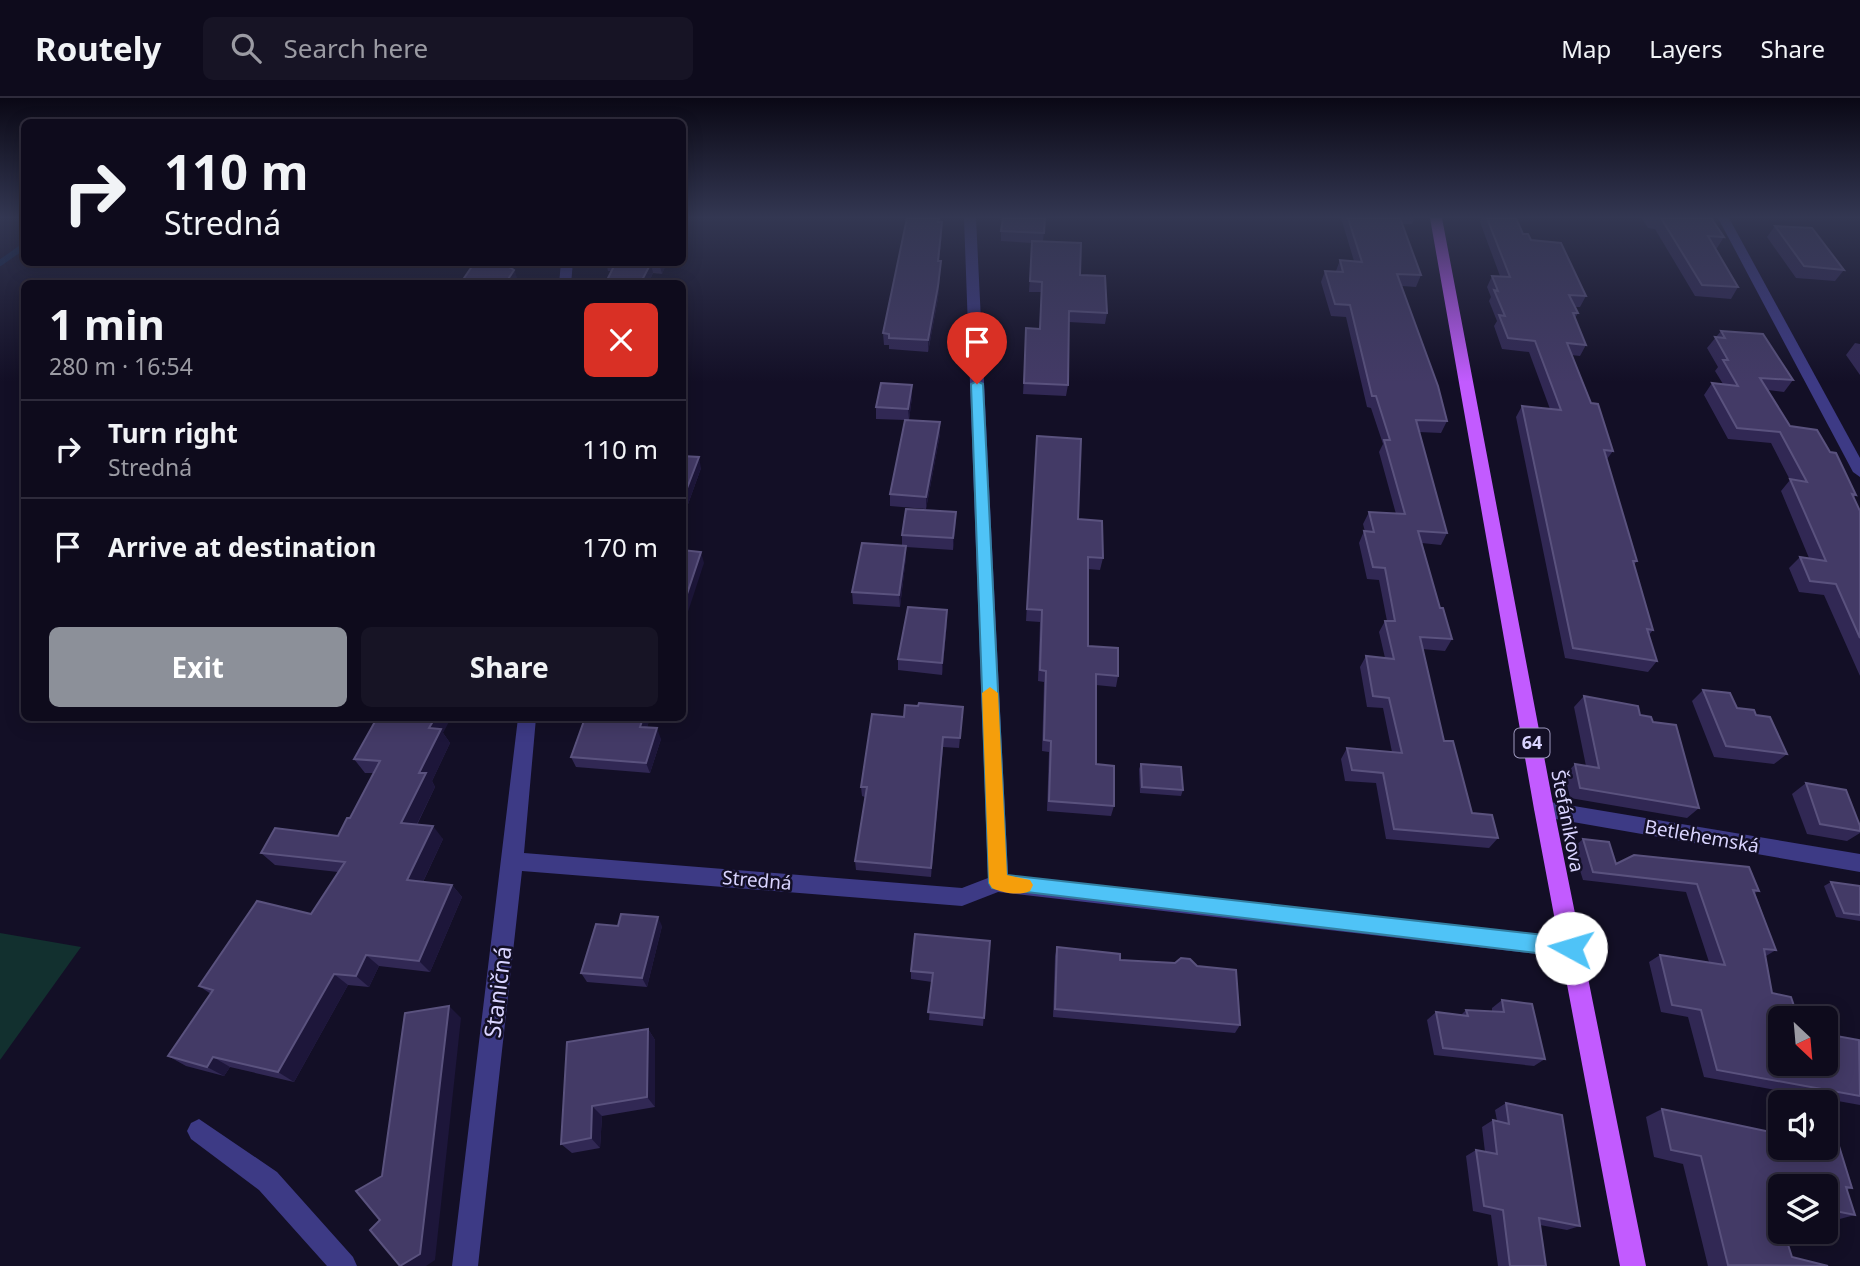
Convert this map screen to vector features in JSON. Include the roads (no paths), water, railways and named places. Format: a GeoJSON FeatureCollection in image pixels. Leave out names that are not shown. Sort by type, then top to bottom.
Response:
{"type":"FeatureCollection","features":[{"type":"Feature","properties":{"kind":"main road","name":"Štefánikova"},"geometry":{"type":"LineString","coordinates":[[1446,273],[1544,809],[1633,1266]]}},
{"type":"Feature","properties":{"kind":"street"},"geometry":{"type":"LineString","coordinates":[[972,273],[998,883]]}},
{"type":"Feature","properties":{"kind":"street"},"geometry":{"type":"LineString","coordinates":[[1754,273],[1860,472]]}},
{"type":"Feature","properties":{"kind":"street","name":"Staničná"},"geometry":{"type":"LineString","coordinates":[[465,1266],[513,861],[527,721]]}},
{"type":"Feature","properties":{"kind":"street","name":"Betlehemská"},"geometry":{"type":"LineString","coordinates":[[1544,809],[1860,863]]}},
{"type":"Feature","properties":{"kind":"street","name":"Stredná"},"geometry":{"type":"LineString","coordinates":[[513,861],[962,897],[998,883],[1571,948]]}},
{"type":"Feature","properties":{"kind":"street"},"geometry":{"type":"LineString","coordinates":[[199,1131],[268,1181],[344,1266]]}}]}
